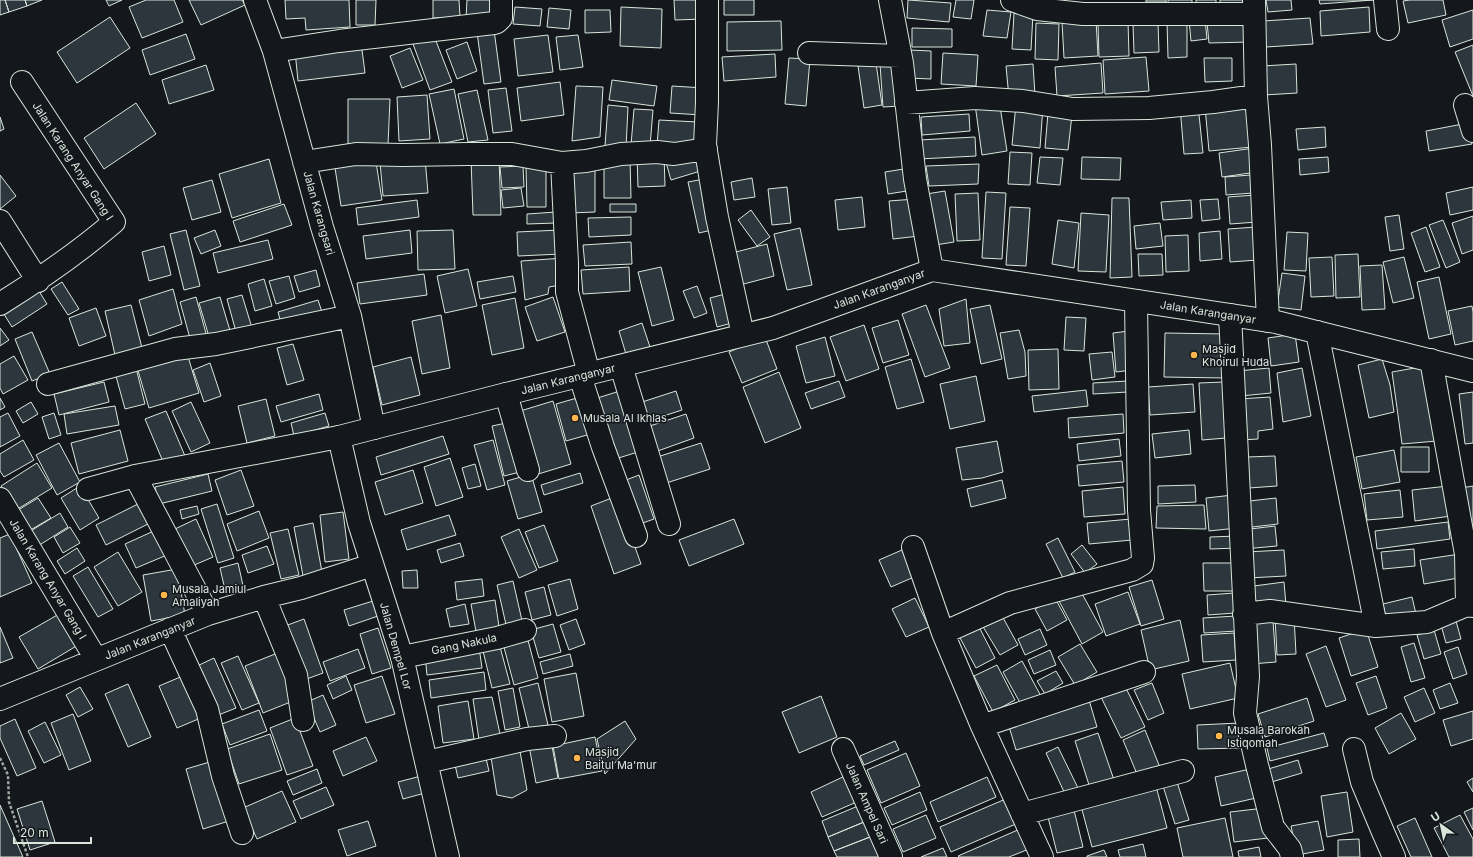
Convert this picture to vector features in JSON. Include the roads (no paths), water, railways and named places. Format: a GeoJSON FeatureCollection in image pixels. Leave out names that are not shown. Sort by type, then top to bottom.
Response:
{"type":"FeatureCollection","features":[{"type":"Feature","properties":{"kind":"street","name":"Jalan Karangsari"},"geometry":{"type":"LineString","coordinates":[[255,0],[274,51],[322,227],[350,316],[374,428]]}},
{"type":"Feature","properties":{"kind":"street"},"geometry":{"type":"LineString","coordinates":[[274,51],[339,41],[494,23],[498,22],[501,18],[502,0]]}},
{"type":"Feature","properties":{"kind":"street"},"geometry":{"type":"LineString","coordinates":[[707,0],[706,149],[717,217],[743,335]]}},
{"type":"Feature","properties":{"kind":"street"},"geometry":{"type":"LineString","coordinates":[[890,0],[900,56],[915,179],[932,270]]}},
{"type":"Feature","properties":{"kind":"street"},"geometry":{"type":"LineString","coordinates":[[1012,0],[1037,9],[1083,14],[1254,7],[1256,96],[1260,145],[1268,321]]}},
{"type":"Feature","properties":{"kind":"street"},"geometry":{"type":"LineString","coordinates":[[1385,0],[1388,29]]}},
{"type":"Feature","properties":{"kind":"street"},"geometry":{"type":"LineString","coordinates":[[809,53],[900,56]]}},
{"type":"Feature","properties":{"kind":"street","name":"Jalan Karang Anyar Gang I"},"geometry":{"type":"LineString","coordinates":[[0,304],[38,281],[84,248],[114,222],[22,82]]}},
{"type":"Feature","properties":{"kind":"street"},"geometry":{"type":"LineString","coordinates":[[906,104],[975,98],[1023,101],[1073,109],[1148,108],[1213,102],[1256,96]]}},
{"type":"Feature","properties":{"kind":"street"},"geometry":{"type":"LineString","coordinates":[[1466,105],[1473,131]]}},
{"type":"Feature","properties":{"kind":"street"},"geometry":{"type":"LineString","coordinates":[[304,162],[356,154],[512,154],[562,162],[586,161],[621,154],[657,152],[674,154],[706,149]]}},
{"type":"Feature","properties":{"kind":"street"},"geometry":{"type":"LineString","coordinates":[[562,162],[568,263],[567,292],[584,375],[603,447],[636,536]]}},
{"type":"Feature","properties":{"kind":"street"},"geometry":{"type":"LineString","coordinates":[[0,221],[38,281]]}},
{"type":"Feature","properties":{"kind":"street","name":"Jalan Karanganyar"},"geometry":{"type":"LineString","coordinates":[[88,489],[136,476],[339,437],[774,328],[932,270],[1268,321],[1473,371]]}},
{"type":"Feature","properties":{"kind":"street"},"geometry":{"type":"LineString","coordinates":[[943,633],[1010,603],[1132,570],[1142,564],[1143,558],[1139,510],[1136,301]]}},
{"type":"Feature","properties":{"kind":"street"},"geometry":{"type":"LineString","coordinates":[[1230,315],[1248,676],[1245,713],[1273,827],[1290,849],[1292,857]]}},
{"type":"Feature","properties":{"kind":"street"},"geometry":{"type":"LineString","coordinates":[[48,384],[175,349],[216,344],[350,316]]}},
{"type":"Feature","properties":{"kind":"street"},"geometry":{"type":"LineString","coordinates":[[1317,332],[1376,626]]}},
{"type":"Feature","properties":{"kind":"street"},"geometry":{"type":"LineString","coordinates":[[1244,614],[1270,611],[1376,626],[1427,622],[1470,606],[1466,554],[1431,360]]}},
{"type":"Feature","properties":{"kind":"street"},"geometry":{"type":"LineString","coordinates":[[621,366],[669,524]]}},
{"type":"Feature","properties":{"kind":"street"},"geometry":{"type":"LineString","coordinates":[[506,394],[528,470]]}},
{"type":"Feature","properties":{"kind":"street","name":"Jalan Dempel Lor"},"geometry":{"type":"LineString","coordinates":[[339,437],[350,488],[372,566],[402,657],[448,857]]}},
{"type":"Feature","properties":{"kind":"street"},"geometry":{"type":"LineString","coordinates":[[136,476],[208,614]]}},
{"type":"Feature","properties":{"kind":"street","name":"Jalan Karang Anyar Gang I"},"geometry":{"type":"LineString","coordinates":[[0,499],[96,659]]}},
{"type":"Feature","properties":{"kind":"street"},"geometry":{"type":"LineString","coordinates":[[913,547],[943,633],[982,726],[1042,857]]}},
{"type":"Feature","properties":{"kind":"street","name":"Jalan Karanganyar"},"geometry":{"type":"LineString","coordinates":[[0,699],[208,614],[372,566]]}},
{"type":"Feature","properties":{"kind":"street"},"geometry":{"type":"LineString","coordinates":[[264,597],[296,675],[303,720]]}},
{"type":"Feature","properties":{"kind":"street"},"geometry":{"type":"LineString","coordinates":[[170,629],[207,709],[223,776],[242,833]]}},
{"type":"Feature","properties":{"kind":"street","name":"Gang Nakula"},"geometry":{"type":"LineString","coordinates":[[402,657],[497,638],[525,630]]}},
{"type":"Feature","properties":{"kind":"street"},"geometry":{"type":"LineString","coordinates":[[982,726],[1144,672]]}},
{"type":"Feature","properties":{"kind":"street"},"geometry":{"type":"LineString","coordinates":[[427,762],[527,739],[555,736]]}},
{"type":"Feature","properties":{"kind":"street","name":"Jalan Ampel Sari"},"geometry":{"type":"LineString","coordinates":[[843,749],[891,857]]}},
{"type":"Feature","properties":{"kind":"street"},"geometry":{"type":"LineString","coordinates":[[1354,749],[1362,782],[1394,857]]}},
{"type":"Feature","properties":{"kind":"street"},"geometry":{"type":"LineString","coordinates":[[1022,814],[1183,772]]}},
{"type":"Feature","properties":{"kind":"place","name":"Masjid Khoirul Huda"},"geometry":{"type":"Point","coordinates":[1194,355]}},
{"type":"Feature","properties":{"kind":"place","name":"Musala Al Ikhlas"},"geometry":{"type":"Point","coordinates":[575,418]}},
{"type":"Feature","properties":{"kind":"place","name":"Musala Jamiul Amaliyah"},"geometry":{"type":"Point","coordinates":[164,595]}},
{"type":"Feature","properties":{"kind":"place","name":"Musala Barokah Istiqomah"},"geometry":{"type":"Point","coordinates":[1219,736]}},
{"type":"Feature","properties":{"kind":"place","name":"Masjid Baitul Ma'mur"},"geometry":{"type":"Point","coordinates":[577,758]}}]}
